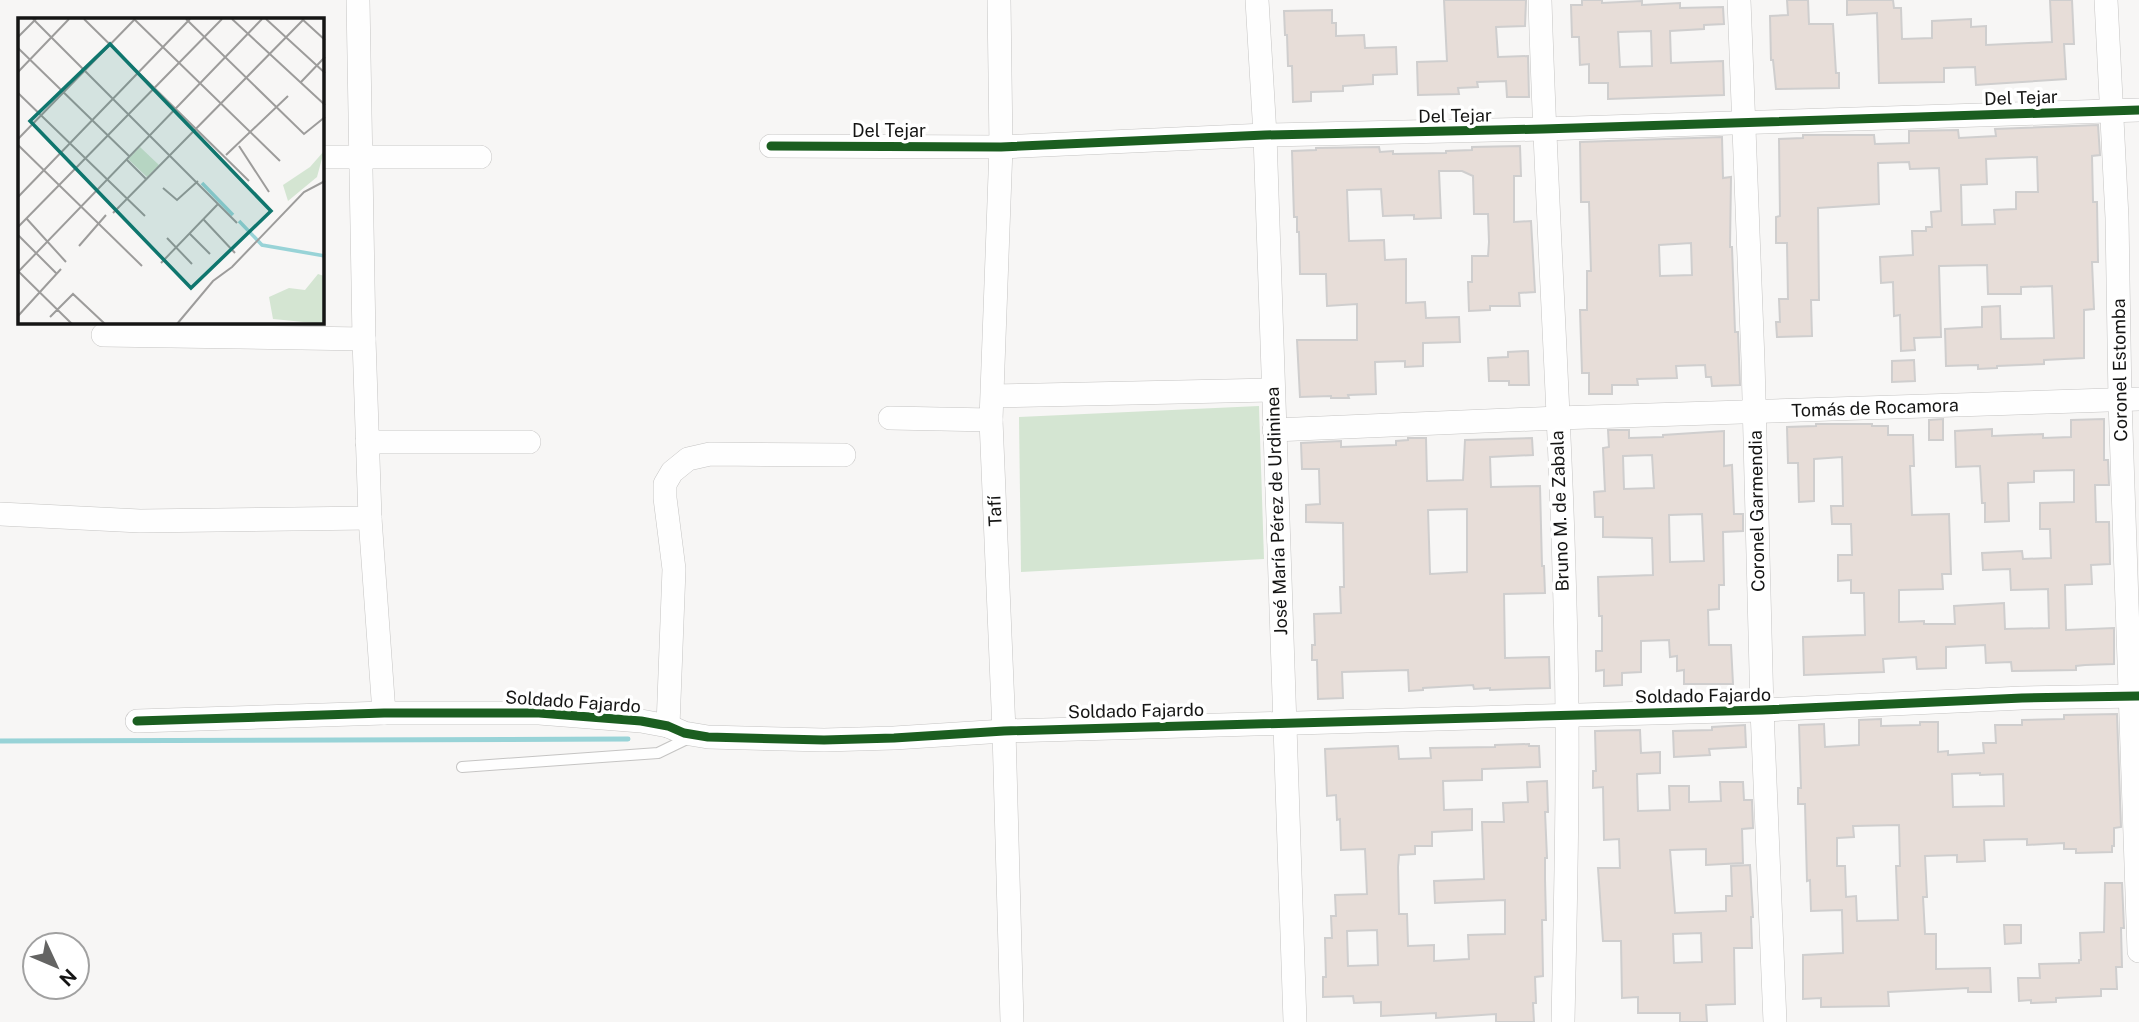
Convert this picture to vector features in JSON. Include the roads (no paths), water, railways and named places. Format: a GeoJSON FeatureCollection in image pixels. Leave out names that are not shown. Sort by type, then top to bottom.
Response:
{"type":"FeatureCollection","features":[{"type":"Feature","properties":{"kind":"street"},"geometry":{"type":"LineString","coordinates":[[358,0],[367,442],[384,713]]}},
{"type":"Feature","properties":{"kind":"street","name":"Tafí"},"geometry":{"type":"LineString","coordinates":[[999,0],[1001,146],[991,420],[1004,731],[1012,1022]]}},
{"type":"Feature","properties":{"kind":"street","name":"José María Pérez de Urdininea"},"geometry":{"type":"LineString","coordinates":[[1257,0],[1265,135],[1295,1022]]}},
{"type":"Feature","properties":{"kind":"street","name":"Bruno M. de Zabala"},"geometry":{"type":"LineString","coordinates":[[1540,0],[1543,129],[1558,418],[1567,715],[1563,1022]]}},
{"type":"Feature","properties":{"kind":"street","name":"Coronel Garmendia"},"geometry":{"type":"LineString","coordinates":[[1739,0],[1775,1022]]}},
{"type":"Feature","properties":{"kind":"street","name":"Coronel Estomba"},"geometry":{"type":"LineString","coordinates":[[2106,0],[2110,111],[2130,399],[2139,951]]}},
{"type":"Feature","properties":{"kind":"street","name":"Del Tejar"},"geometry":{"type":"LineString","coordinates":[[771,146],[1001,146],[1265,135],[2139,110]]}},
{"type":"Feature","properties":{"kind":"street"},"geometry":{"type":"LineString","coordinates":[[324,157],[481,157]]}},
{"type":"Feature","properties":{"kind":"street"},"geometry":{"type":"LineString","coordinates":[[103,335],[364,339]]}},
{"type":"Feature","properties":{"kind":"street"},"geometry":{"type":"LineString","coordinates":[[993,396],[1272,390]]}},
{"type":"Feature","properties":{"kind":"street","name":"Tomás de Rocamora"},"geometry":{"type":"LineString","coordinates":[[1275,430],[2130,399]]}},
{"type":"Feature","properties":{"kind":"street"},"geometry":{"type":"LineString","coordinates":[[890,418],[991,420]]}},
{"type":"Feature","properties":{"kind":"street"},"geometry":{"type":"LineString","coordinates":[[367,442],[529,442]]}},
{"type":"Feature","properties":{"kind":"street"},"geometry":{"type":"LineString","coordinates":[[668,726],[674,569],[665,484],[672,472],[688,459],[710,454],[844,455]]}},
{"type":"Feature","properties":{"kind":"street"},"geometry":{"type":"LineString","coordinates":[[0,514],[141,521],[370,518]]}},
{"type":"Feature","properties":{"kind":"street","name":"Soldado Fajardo"},"geometry":{"type":"LineString","coordinates":[[137,720],[384,713],[539,713],[641,721],[708,737],[824,740],[1004,731],[1762,710],[2022,698],[2135,696]]}},
{"type":"Feature","properties":{"kind":"lane"},"geometry":{"type":"LineString","coordinates":[[462,767],[657,753],[694,735]]}},
{"type":"Feature","properties":{"kind":"waterway"},"geometry":{"type":"LineString","coordinates":[[0,741],[628,739]]}}]}
